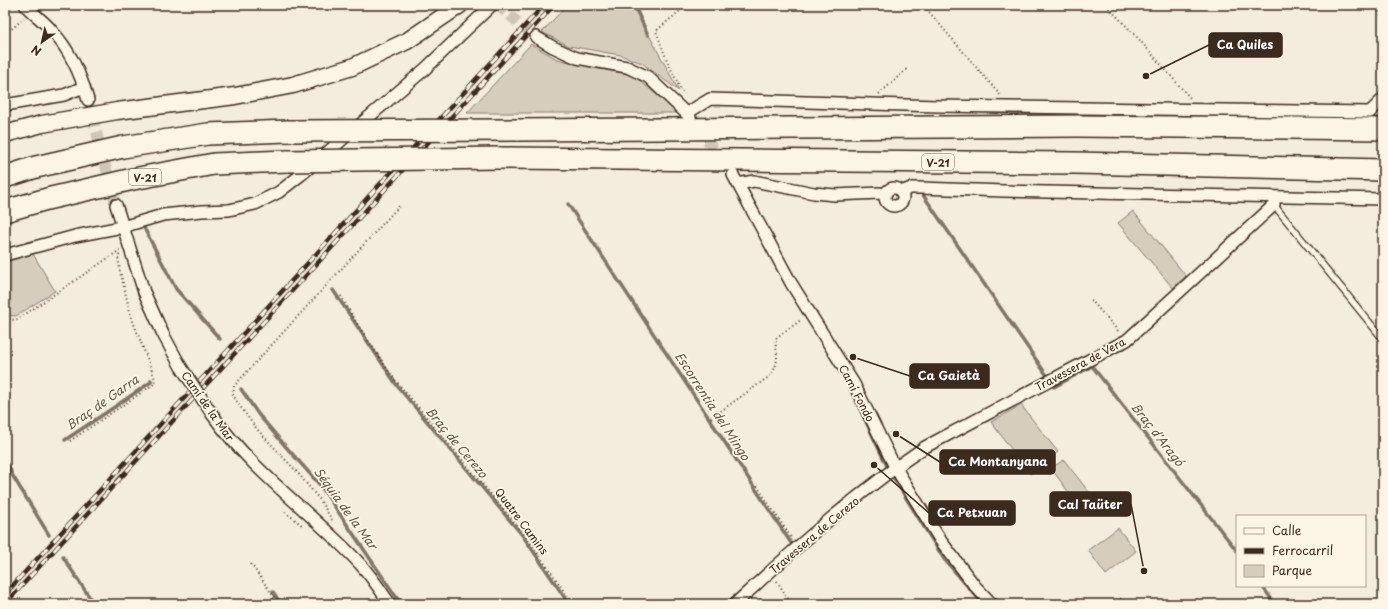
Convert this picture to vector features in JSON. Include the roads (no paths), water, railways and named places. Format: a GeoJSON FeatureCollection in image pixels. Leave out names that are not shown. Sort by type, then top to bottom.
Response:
{"type":"FeatureCollection","features":[{"type":"Feature","properties":{"kind":"highway"},"geometry":{"type":"LineString","coordinates":[[5,177],[36,167],[123,147],[208,134],[288,131],[1078,126],[1383,129]]}},
{"type":"Feature","properties":{"kind":"highway","name":"V-21"},"geometry":{"type":"LineString","coordinates":[[5,211],[47,199],[125,181],[207,166],[288,161],[499,158],[1083,164],[1383,170]]}},
{"type":"Feature","properties":{"kind":"main road"},"geometry":{"type":"LineString","coordinates":[[5,134],[42,124],[117,111],[235,96],[293,85],[352,67],[407,41],[460,5]]}},
{"type":"Feature","properties":{"kind":"street"},"geometry":{"type":"LineString","coordinates":[[5,255],[75,236],[122,228],[163,215],[229,210],[255,204],[279,192],[425,69],[492,5]]}},
{"type":"Feature","properties":{"kind":"street"},"geometry":{"type":"LineString","coordinates":[[28,8],[52,30],[69,54],[84,87],[88,100]]}},
{"type":"Feature","properties":{"kind":"street"},"geometry":{"type":"LineString","coordinates":[[536,37],[577,58],[627,67],[648,77],[691,112],[710,99],[1008,107],[1370,112],[1383,99]]}},
{"type":"Feature","properties":{"kind":"street"},"geometry":{"type":"LineString","coordinates":[[5,105],[64,95],[84,87]]}},
{"type":"Feature","properties":{"kind":"street","name":"Camí Fondo"},"geometry":{"type":"LineString","coordinates":[[885,195],[880,193],[835,195],[814,193],[754,181],[735,180],[791,283],[854,384],[895,468],[941,542],[975,586],[992,604]]}},
{"type":"Feature","properties":{"kind":"street"},"geometry":{"type":"LineString","coordinates":[[892,188],[898,189],[901,192],[903,196],[900,204],[895,207],[887,204],[885,201],[885,195],[889,190],[892,188]]}},
{"type":"Feature","properties":{"kind":"street"},"geometry":{"type":"LineString","coordinates":[[901,192],[911,188],[920,188],[1274,201],[1383,199]]}},
{"type":"Feature","properties":{"kind":"street","name":"Travessera de Vera"},"geometry":{"type":"LineString","coordinates":[[895,468],[925,447],[1127,340],[1274,201]]}},
{"type":"Feature","properties":{"kind":"street","name":"Camí de la Mar"},"geometry":{"type":"LineString","coordinates":[[116,205],[122,228],[144,292],[163,334],[181,367],[212,414],[243,453],[362,566],[390,604]]}},
{"type":"Feature","properties":{"kind":"street","name":"Travessera de Cerezo"},"geometry":{"type":"LineString","coordinates":[[735,604],[798,548],[895,468]]}},
{"type":"Feature","properties":{"kind":"lane"},"geometry":{"type":"LineString","coordinates":[[1274,201],[1383,339]]}},
{"type":"Feature","properties":{"kind":"waterway"},"geometry":{"type":"LineString","coordinates":[[634,5],[648,35]]}},
{"type":"Feature","properties":{"kind":"waterway","name":"Braç d'Aragó"},"geometry":{"type":"LineString","coordinates":[[921,192],[1048,377]]}},
{"type":"Feature","properties":{"kind":"waterway","name":"Escorrentia del Mingo"},"geometry":{"type":"LineString","coordinates":[[568,204],[793,546],[790,548]]}},
{"type":"Feature","properties":{"kind":"waterway","name":"Séquia de la Mar"},"geometry":{"type":"LineString","coordinates":[[143,226],[176,289],[220,339]]}},
{"type":"Feature","properties":{"kind":"waterway","name":"Braç de Cerezo"},"geometry":{"type":"LineString","coordinates":[[333,290],[398,387],[523,536],[569,604]]}},
{"type":"Feature","properties":{"kind":"waterway","name":"Braç d'Aragó"},"geometry":{"type":"LineString","coordinates":[[1053,384],[1054,387],[1092,366],[1236,550]]}},
{"type":"Feature","properties":{"kind":"waterway","name":"Braç de Garra"},"geometry":{"type":"LineString","coordinates":[[65,440],[151,382],[151,380]]}},
{"type":"Feature","properties":{"kind":"waterway"},"geometry":{"type":"LineString","coordinates":[[847,382],[887,466]]}},
{"type":"Feature","properties":{"kind":"waterway","name":"Séquia de la Mar"},"geometry":{"type":"LineString","coordinates":[[241,389],[258,414],[320,485],[401,604]]}},
{"type":"Feature","properties":{"kind":"waterway"},"geometry":{"type":"LineString","coordinates":[[5,461],[49,535]]}},
{"type":"Feature","properties":{"kind":"waterway"},"geometry":{"type":"LineString","coordinates":[[893,477],[944,559],[983,604]]}},
{"type":"Feature","properties":{"kind":"waterway"},"geometry":{"type":"LineString","coordinates":[[63,557],[94,604]]}},
{"type":"Feature","properties":{"kind":"waterway","name":"Escorrentia del Mingo"},"geometry":{"type":"LineString","coordinates":[[726,604],[748,585]]}},
{"type":"Feature","properties":{"kind":"waterway","name":"Braç d'Aragó"},"geometry":{"type":"LineString","coordinates":[[1263,587],[1275,604]]}},
{"type":"Feature","properties":{"kind":"waterway","name":"Braç de Garra"},"geometry":{"type":"LineString","coordinates":[[273,592],[281,604]]}},
{"type":"Feature","properties":{"kind":"tunnel"},"geometry":{"type":"LineString","coordinates":[[497,5],[536,37]]}},
{"type":"Feature","properties":{"kind":"tunnel"},"geometry":{"type":"LineString","coordinates":[[88,100],[116,205]]}},
{"type":"Feature","properties":{"kind":"tunnel"},"geometry":{"type":"LineString","coordinates":[[697,127],[723,161]]}},
{"type":"Feature","properties":{"kind":"railway"},"geometry":{"type":"LineString","coordinates":[[5,594],[544,5]]}},
{"type":"Feature","properties":{"kind":"railway"},"geometry":{"type":"LineString","coordinates":[[5,604],[554,5]]}},
{"type":"Feature","properties":{"kind":"place","name":"Ca Quiles"},"geometry":{"type":"Point","coordinates":[1146,76]}},
{"type":"Feature","properties":{"kind":"place","name":"Ca Gaietà"},"geometry":{"type":"Point","coordinates":[853,357]}},
{"type":"Feature","properties":{"kind":"place","name":"Ca Montanyana"},"geometry":{"type":"Point","coordinates":[896,434]}},
{"type":"Feature","properties":{"kind":"place","name":"Ca Petxuan"},"geometry":{"type":"Point","coordinates":[874,465]}},
{"type":"Feature","properties":{"kind":"place","name":"Cal Taüter"},"geometry":{"type":"Point","coordinates":[1144,571]}}]}
